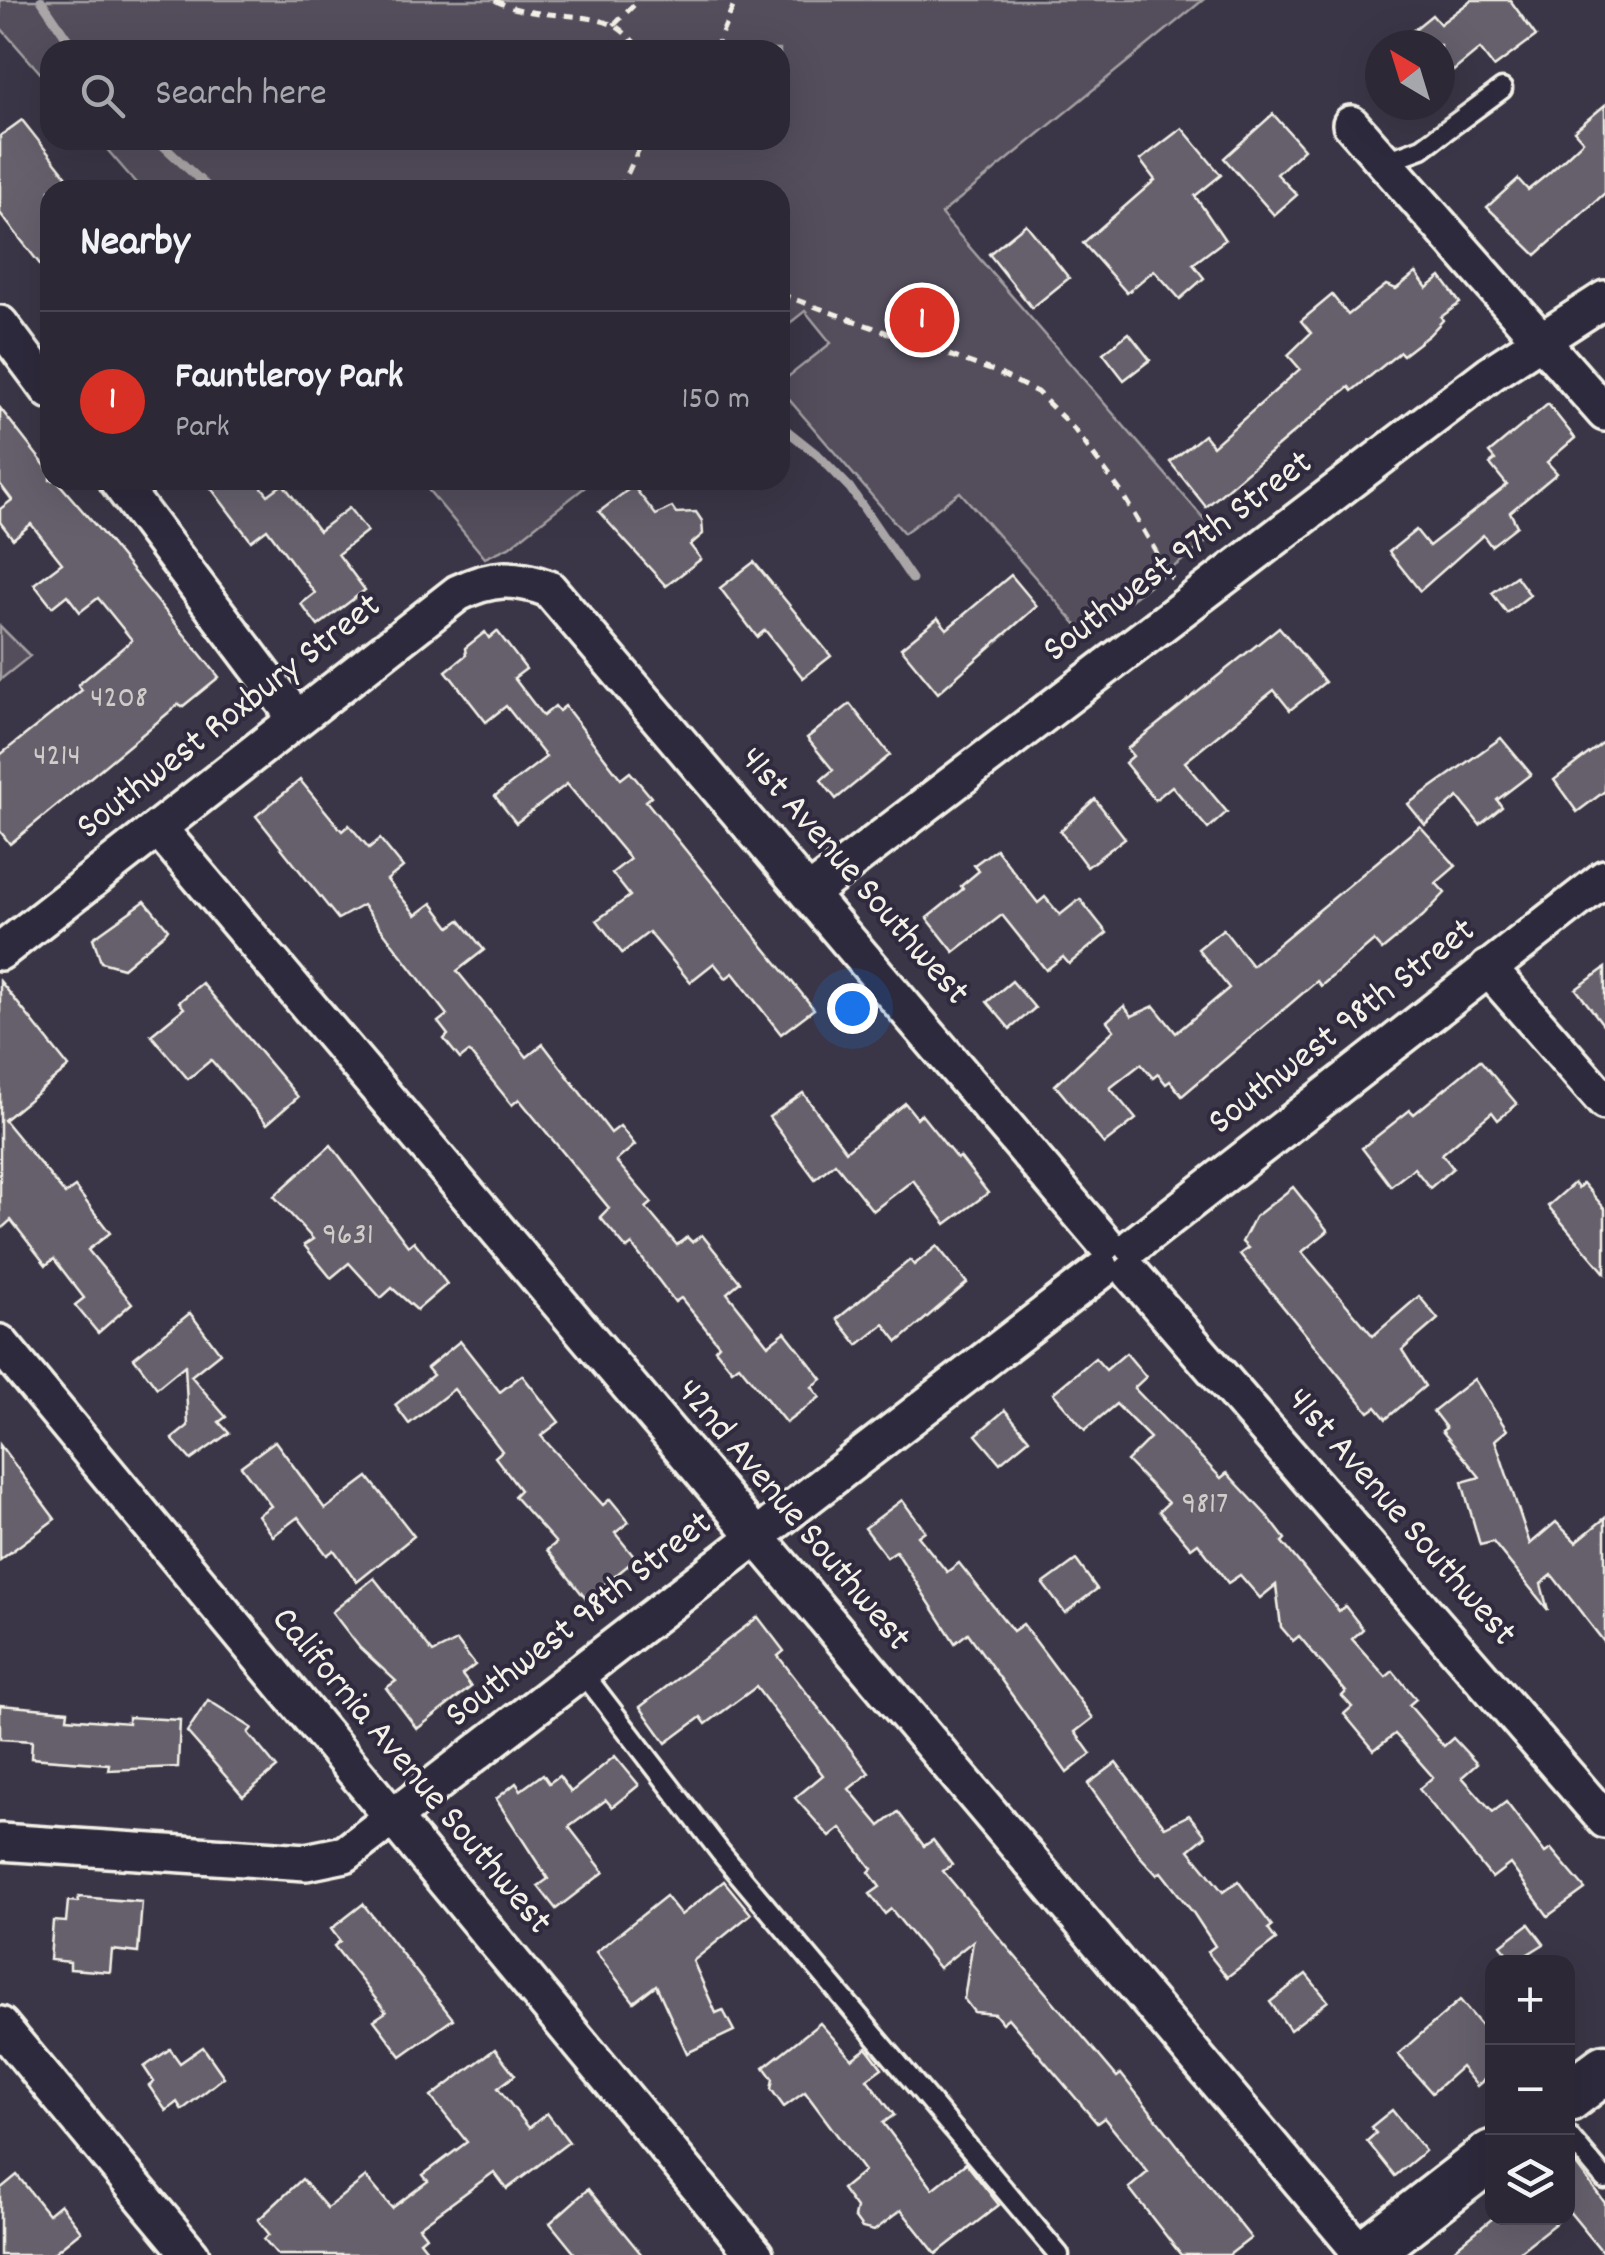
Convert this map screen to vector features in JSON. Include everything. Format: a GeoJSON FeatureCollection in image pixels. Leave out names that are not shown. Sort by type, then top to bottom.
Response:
{"type":"FeatureCollection","features":[{"type":"Feature","properties":{"kind":"street"},"geometry":{"type":"LineString","coordinates":[[1351,124],[1605,413]]}},
{"type":"Feature","properties":{"kind":"street","name":"Southwest 97th Street"},"geometry":{"type":"LineString","coordinates":[[811,892],[1491,373],[1605,299]]}},
{"type":"Feature","properties":{"kind":"street"},"geometry":{"type":"LineString","coordinates":[[0,324],[40,378]]}},
{"type":"Feature","properties":{"kind":"street"},"geometry":{"type":"LineString","coordinates":[[125,490],[296,718]]}},
{"type":"Feature","properties":{"kind":"street","name":"Southwest Roxbury Street"},"geometry":{"type":"LineString","coordinates":[[0,952],[458,593],[499,578],[525,580]]}},
{"type":"Feature","properties":{"kind":"street","name":"41st Avenue Southwest"},"geometry":{"type":"LineString","coordinates":[[525,580],[549,589],[811,892],[1118,1258],[1605,1820]]}},
{"type":"Feature","properties":{"kind":"street","name":"42nd Avenue Southwest"},"geometry":{"type":"LineString","coordinates":[[159,828],[1363,2255]]}},
{"type":"Feature","properties":{"kind":"street","name":"Southwest 98th Street"},"geometry":{"type":"LineString","coordinates":[[0,1842],[306,1862],[345,1854],[1605,878]]}},
{"type":"Feature","properties":{"kind":"street"},"geometry":{"type":"LineString","coordinates":[[1488,968],[1605,1102]]}},
{"type":"Feature","properties":{"kind":"street","name":"California Avenue Southwest"},"geometry":{"type":"LineString","coordinates":[[0,1342],[755,2255]]}},
{"type":"Feature","properties":{"kind":"street"},"geometry":{"type":"LineString","coordinates":[[0,2026],[191,2255]]}},
{"type":"Feature","properties":{"kind":"street"},"geometry":{"type":"LineString","coordinates":[[1575,2092],[1605,2068]]}},
{"type":"Feature","properties":{"kind":"street"},"geometry":{"type":"LineString","coordinates":[[1363,2255],[1485,2160]]}},
{"type":"Feature","properties":{"kind":"lane"},"geometry":{"type":"LineString","coordinates":[[1384,162],[1422,148],[1502,89]]}},
{"type":"Feature","properties":{"kind":"lane"},"geometry":{"type":"LineString","coordinates":[[583,1673],[721,1853],[1059,2255]]}},
{"type":"Feature","properties":{"kind":"lane"},"geometry":{"type":"LineString","coordinates":[[1575,2143],[1605,2179]]}},
{"type":"Feature","properties":{"kind":"path"},"geometry":{"type":"LineString","coordinates":[[495,0],[525,12],[551,11],[614,25],[631,40]]}},
{"type":"Feature","properties":{"kind":"path"},"geometry":{"type":"LineString","coordinates":[[614,25],[639,0]]}},
{"type":"Feature","properties":{"kind":"path"},"geometry":{"type":"LineString","coordinates":[[719,40],[736,0]]}},
{"type":"Feature","properties":{"kind":"path"},"geometry":{"type":"LineString","coordinates":[[625,180],[639,150]]}},
{"type":"Feature","properties":{"kind":"path"},"geometry":{"type":"LineString","coordinates":[[790,298],[996,372],[1037,392],[1074,429],[1120,492],[1188,604]]}},
{"type":"Feature","properties":{"kind":"shaded area"},"geometry":{"type":"Polygon","coordinates":[[[0,0],[1203,0],[941,214],[1217,534],[1085,634],[960,492],[904,533],[790,401],[790,375],[831,343],[805,311],[790,323],[790,180],[133,180],[108,150],[790,150],[790,40],[40,40],[40,73],[0,27],[0,0]]]}},
{"type":"Feature","properties":{"kind":"shaded area"},"geometry":{"type":"Polygon","coordinates":[[[428,490],[581,490],[509,547],[485,558],[428,490]]]}},
{"type":"Feature","properties":{"kind":"shaded area"},"geometry":{"type":"Polygon","coordinates":[[[0,626],[30,656],[0,680],[0,626]]]}},
{"type":"Feature","properties":{"kind":"building"},"geometry":{"type":"Polygon","coordinates":[[[1472,0],[1510,0],[1536,36],[1494,67],[1480,49],[1455,70],[1455,30],[1414,30],[1432,15],[1440,24],[1472,0]]]}},
{"type":"Feature","properties":{"kind":"building"},"geometry":{"type":"Polygon","coordinates":[[[1605,105],[1605,193],[1536,255],[1487,207],[1518,179],[1528,190],[1549,173],[1583,141],[1574,131],[1605,105]]]}},
{"type":"Feature","properties":{"kind":"building"},"geometry":{"type":"Polygon","coordinates":[[[1273,114],[1304,149],[1277,174],[1297,195],[1274,215],[1224,158],[1273,114]]]}},
{"type":"Feature","properties":{"kind":"building"},"geometry":{"type":"Polygon","coordinates":[[[22,120],[40,143],[40,150],[46,150],[69,180],[40,180],[40,264],[0,213],[0,136],[22,120]]]}},
{"type":"Feature","properties":{"kind":"building"},"geometry":{"type":"Polygon","coordinates":[[[1182,128],[1221,175],[1195,196],[1225,240],[1193,264],[1204,278],[1180,299],[1154,270],[1127,293],[1083,243],[1155,180],[1140,160],[1182,128]]]}},
{"type":"Feature","properties":{"kind":"building"},"geometry":{"type":"Polygon","coordinates":[[[1026,224],[1069,278],[1032,308],[989,254],[1026,224]]]}},
{"type":"Feature","properties":{"kind":"building"},"geometry":{"type":"Polygon","coordinates":[[[1416,273],[1427,288],[1441,277],[1460,303],[1441,317],[1443,320],[1429,335],[1403,355],[1400,352],[1352,391],[1349,387],[1332,400],[1206,507],[1170,462],[1204,435],[1213,446],[1300,369],[1288,355],[1311,333],[1301,321],[1332,295],[1348,315],[1386,285],[1396,289],[1416,273]]]}},
{"type":"Feature","properties":{"kind":"building"},"geometry":{"type":"Polygon","coordinates":[[[1129,333],[1150,360],[1124,380],[1103,353],[1129,333]]]}},
{"type":"Feature","properties":{"kind":"building"},"geometry":{"type":"Polygon","coordinates":[[[1548,404],[1575,438],[1547,462],[1557,473],[1510,512],[1517,526],[1491,546],[1483,535],[1420,591],[1389,552],[1416,530],[1429,546],[1507,485],[1490,464],[1495,460],[1489,453],[1548,404]]]}},
{"type":"Feature","properties":{"kind":"building"},"geometry":{"type":"Polygon","coordinates":[[[0,408],[40,459],[40,490],[65,490],[219,677],[182,707],[179,704],[10,844],[0,831],[0,755],[82,690],[78,685],[132,640],[98,598],[80,612],[67,595],[52,607],[34,584],[62,563],[31,524],[13,539],[0,522],[0,509],[12,500],[0,484],[0,408]]]}},
{"type":"Feature","properties":{"kind":"building"},"geometry":{"type":"Polygon","coordinates":[[[213,490],[264,490],[268,495],[275,490],[288,490],[319,531],[349,508],[367,531],[338,554],[365,590],[318,626],[301,604],[315,593],[267,529],[251,541],[213,490]]]}},
{"type":"Feature","properties":{"kind":"building"},"geometry":{"type":"Polygon","coordinates":[[[628,490],[636,490],[656,515],[672,507],[676,513],[696,512],[703,534],[690,545],[701,559],[666,586],[599,512],[628,490]]]}},
{"type":"Feature","properties":{"kind":"building"},"geometry":{"type":"Polygon","coordinates":[[[754,562],[831,656],[803,678],[765,630],[757,637],[720,588],[754,562]]]}},
{"type":"Feature","properties":{"kind":"building"},"geometry":{"type":"Polygon","coordinates":[[[1011,575],[1037,606],[938,693],[901,648],[938,618],[947,629],[1011,575]]]}},
{"type":"Feature","properties":{"kind":"building"},"geometry":{"type":"Polygon","coordinates":[[[1516,576],[1530,595],[1507,613],[1492,593],[1516,576]]]}},
{"type":"Feature","properties":{"kind":"building"},"geometry":{"type":"Polygon","coordinates":[[[1279,627],[1325,682],[1290,710],[1274,690],[1185,762],[1227,812],[1208,829],[1172,786],[1155,800],[1125,763],[1133,756],[1127,749],[1279,627]]]}},
{"type":"Feature","properties":{"kind":"building"},"geometry":{"type":"Polygon","coordinates":[[[497,631],[526,669],[514,678],[543,716],[555,706],[559,711],[565,706],[621,779],[630,772],[651,797],[646,801],[814,1009],[781,1034],[733,973],[726,978],[714,963],[690,982],[649,932],[622,953],[597,920],[630,896],[612,873],[630,859],[567,784],[516,823],[495,796],[546,757],[506,706],[486,722],[446,671],[485,632],[489,638],[497,631]]]}},
{"type":"Feature","properties":{"kind":"building"},"geometry":{"type":"Polygon","coordinates":[[[850,704],[890,755],[836,799],[821,780],[833,770],[807,738],[850,704]]]}},
{"type":"Feature","properties":{"kind":"building"},"geometry":{"type":"Polygon","coordinates":[[[1501,738],[1531,774],[1497,800],[1502,807],[1480,825],[1458,797],[1425,825],[1408,804],[1501,738]]]}},
{"type":"Feature","properties":{"kind":"building"},"geometry":{"type":"Polygon","coordinates":[[[1605,741],[1605,791],[1577,812],[1554,780],[1605,741]]]}},
{"type":"Feature","properties":{"kind":"building"},"geometry":{"type":"Polygon","coordinates":[[[300,780],[342,831],[349,825],[369,848],[380,839],[403,867],[387,880],[416,915],[432,903],[450,927],[460,920],[484,950],[457,971],[527,1057],[543,1044],[611,1133],[620,1126],[635,1145],[616,1161],[652,1203],[646,1208],[677,1245],[687,1237],[692,1242],[702,1235],[740,1282],[727,1293],[768,1345],[785,1332],[822,1379],[812,1387],[820,1397],[786,1423],[739,1365],[732,1370],[715,1349],[719,1345],[681,1298],[675,1302],[632,1245],[627,1249],[600,1217],[609,1208],[519,1099],[512,1105],[469,1052],[460,1059],[444,1039],[448,1035],[438,1022],[447,1015],[363,905],[338,919],[256,816],[300,780]]]}},
{"type":"Feature","properties":{"kind":"building"},"geometry":{"type":"Polygon","coordinates":[[[1095,799],[1125,838],[1087,867],[1060,831],[1095,799]]]}},
{"type":"Feature","properties":{"kind":"building"},"geometry":{"type":"Polygon","coordinates":[[[1420,826],[1456,866],[1436,883],[1445,893],[1423,916],[1382,950],[1374,941],[1321,986],[1317,981],[1182,1096],[1170,1081],[1166,1084],[1158,1074],[1153,1078],[1141,1064],[1110,1088],[1136,1119],[1104,1144],[1055,1085],[1114,1030],[1107,1021],[1124,1006],[1132,1016],[1154,1006],[1176,1033],[1229,988],[1198,949],[1223,929],[1252,966],[1420,826]]]}},
{"type":"Feature","properties":{"kind":"building"},"geometry":{"type":"Polygon","coordinates":[[[996,849],[1038,903],[1045,897],[1060,915],[1080,899],[1107,933],[1069,964],[1063,957],[1046,970],[1002,915],[954,952],[927,918],[963,889],[961,886],[979,871],[974,865],[996,849]]]}},
{"type":"Feature","properties":{"kind":"building"},"geometry":{"type":"Polygon","coordinates":[[[145,901],[168,929],[123,968],[101,962],[93,938],[145,901]]]}},
{"type":"Feature","properties":{"kind":"building"},"geometry":{"type":"Polygon","coordinates":[[[1605,968],[1605,1027],[1576,989],[1605,968]]]}},
{"type":"Feature","properties":{"kind":"building"},"geometry":{"type":"Polygon","coordinates":[[[0,981],[69,1067],[4,1120],[65,1194],[75,1187],[110,1233],[88,1250],[132,1303],[98,1333],[75,1305],[84,1298],[54,1259],[46,1265],[11,1220],[0,1230],[0,981]]]}},
{"type":"Feature","properties":{"kind":"building"},"geometry":{"type":"Polygon","coordinates":[[[1012,981],[1035,1008],[1010,1029],[987,1002],[1012,981]]]}},
{"type":"Feature","properties":{"kind":"building"},"geometry":{"type":"Polygon","coordinates":[[[202,983],[298,1097],[267,1124],[211,1060],[188,1079],[151,1035],[184,1008],[179,1002],[202,983]]]}},
{"type":"Feature","properties":{"kind":"building"},"geometry":{"type":"Polygon","coordinates":[[[1480,1060],[1517,1104],[1498,1120],[1492,1112],[1442,1154],[1453,1168],[1430,1188],[1414,1168],[1391,1186],[1362,1148],[1410,1110],[1414,1114],[1480,1060]]]}},
{"type":"Feature","properties":{"kind":"building"},"geometry":{"type":"Polygon","coordinates":[[[803,1093],[846,1151],[905,1103],[917,1118],[921,1114],[988,1193],[946,1224],[913,1180],[873,1211],[835,1163],[815,1179],[769,1117],[803,1093]]]}},
{"type":"Feature","properties":{"kind":"building"},"geometry":{"type":"Polygon","coordinates":[[[331,1145],[408,1246],[414,1241],[447,1284],[417,1310],[392,1288],[381,1298],[349,1263],[331,1278],[304,1245],[313,1239],[274,1196],[331,1145]]]}},
{"type":"Feature","properties":{"kind":"building"},"geometry":{"type":"Polygon","coordinates":[[[1574,1183],[1578,1188],[1583,1183],[1605,1209],[1605,1273],[1548,1206],[1574,1183]]]}},
{"type":"Feature","properties":{"kind":"building"},"geometry":{"type":"Polygon","coordinates":[[[1293,1187],[1328,1231],[1302,1252],[1373,1336],[1419,1296],[1438,1319],[1402,1350],[1425,1386],[1386,1419],[1376,1407],[1369,1412],[1240,1254],[1248,1248],[1242,1242],[1255,1217],[1293,1187]]]}},
{"type":"Feature","properties":{"kind":"building"},"geometry":{"type":"Polygon","coordinates":[[[937,1246],[967,1283],[898,1342],[884,1324],[858,1345],[837,1319],[910,1260],[914,1265],[937,1246]]]}},
{"type":"Feature","properties":{"kind":"building"},"geometry":{"type":"Polygon","coordinates":[[[190,1313],[220,1353],[191,1376],[226,1417],[219,1422],[229,1433],[191,1460],[172,1439],[188,1426],[185,1365],[157,1388],[134,1358],[190,1313]]]}},
{"type":"Feature","properties":{"kind":"building"},"geometry":{"type":"Polygon","coordinates":[[[460,1341],[500,1392],[522,1375],[559,1422],[541,1436],[603,1505],[610,1499],[629,1522],[615,1533],[636,1559],[586,1599],[547,1550],[556,1543],[514,1496],[520,1490],[495,1457],[502,1451],[454,1389],[409,1424],[395,1405],[433,1375],[427,1368],[460,1341]]]}},
{"type":"Feature","properties":{"kind":"building"},"geometry":{"type":"Polygon","coordinates":[[[1126,1353],[1146,1377],[1134,1388],[1221,1478],[1227,1473],[1269,1518],[1285,1539],[1282,1542],[1339,1611],[1345,1606],[1363,1629],[1352,1639],[1386,1677],[1393,1671],[1416,1699],[1409,1705],[1444,1746],[1453,1738],[1477,1764],[1462,1777],[1493,1812],[1506,1802],[1545,1853],[1551,1849],[1585,1889],[1548,1916],[1510,1864],[1492,1878],[1419,1789],[1433,1777],[1395,1734],[1374,1750],[1344,1714],[1352,1707],[1342,1696],[1346,1692],[1299,1636],[1293,1641],[1281,1627],[1276,1585],[1260,1598],[1240,1575],[1228,1583],[1198,1543],[1191,1548],[1159,1511],[1168,1503],[1127,1461],[1150,1438],[1116,1404],[1085,1430],[1053,1393],[1095,1358],[1106,1370],[1126,1353]]]}},
{"type":"Feature","properties":{"kind":"building"},"geometry":{"type":"Polygon","coordinates":[[[1474,1379],[1507,1430],[1495,1440],[1530,1544],[1556,1522],[1576,1542],[1605,1518],[1605,1643],[1552,1575],[1541,1584],[1548,1610],[1493,1542],[1480,1545],[1462,1482],[1480,1477],[1442,1431],[1446,1428],[1433,1411],[1474,1379]]]}},
{"type":"Feature","properties":{"kind":"building"},"geometry":{"type":"Polygon","coordinates":[[[1005,1410],[1029,1439],[1000,1463],[976,1435],[1005,1410]]]}},
{"type":"Feature","properties":{"kind":"building"},"geometry":{"type":"Polygon","coordinates":[[[275,1441],[325,1509],[368,1477],[414,1536],[357,1582],[334,1550],[327,1555],[298,1517],[273,1536],[258,1515],[271,1506],[241,1466],[275,1441]]]}},
{"type":"Feature","properties":{"kind":"building"},"geometry":{"type":"Polygon","coordinates":[[[0,1445],[55,1519],[0,1560],[0,1445]]]}},
{"type":"Feature","properties":{"kind":"building"},"geometry":{"type":"Polygon","coordinates":[[[902,1500],[925,1531],[918,1536],[947,1572],[959,1563],[1013,1631],[1023,1624],[1093,1718],[1075,1732],[1091,1754],[1067,1773],[968,1633],[955,1643],[896,1551],[887,1557],[865,1528],[902,1500]]]}},
{"type":"Feature","properties":{"kind":"building"},"geometry":{"type":"Polygon","coordinates":[[[1076,1560],[1097,1589],[1065,1613],[1043,1584],[1076,1560]]]}},
{"type":"Feature","properties":{"kind":"building"},"geometry":{"type":"Polygon","coordinates":[[[374,1578],[433,1653],[457,1641],[475,1665],[462,1675],[471,1687],[417,1729],[386,1688],[396,1681],[360,1648],[332,1612],[374,1578]]]}},
{"type":"Feature","properties":{"kind":"building"},"geometry":{"type":"Polygon","coordinates":[[[758,1617],[784,1651],[778,1656],[869,1773],[849,1789],[880,1826],[898,1812],[924,1846],[933,1840],[952,1865],[943,1871],[1117,2077],[1121,2074],[1251,2238],[1229,2255],[1181,2255],[1129,2188],[1148,2172],[1104,2118],[1097,2123],[1008,2018],[1002,2023],[995,2014],[974,2012],[964,1999],[973,1941],[939,1968],[891,1909],[885,1914],[870,1894],[880,1887],[869,1872],[872,1869],[841,1828],[830,1837],[795,1798],[823,1775],[756,1687],[706,1724],[701,1717],[666,1743],[640,1707],[758,1617]]]}},
{"type":"Feature","properties":{"kind":"building"},"geometry":{"type":"Polygon","coordinates":[[[208,1700],[252,1728],[248,1733],[277,1768],[243,1796],[187,1732],[208,1700]]]}},
{"type":"Feature","properties":{"kind":"building"},"geometry":{"type":"Polygon","coordinates":[[[0,1705],[68,1711],[67,1718],[128,1723],[128,1717],[180,1720],[178,1767],[108,1770],[109,1764],[31,1758],[32,1741],[0,1739],[0,1705]]]}},
{"type":"Feature","properties":{"kind":"building"},"geometry":{"type":"Polygon","coordinates":[[[615,1756],[639,1785],[612,1807],[606,1800],[569,1827],[604,1872],[556,1909],[538,1886],[548,1879],[496,1799],[516,1783],[521,1790],[543,1774],[549,1783],[559,1776],[571,1792],[615,1756]]]}},
{"type":"Feature","properties":{"kind":"building"},"geometry":{"type":"Polygon","coordinates":[[[1116,1763],[1165,1827],[1189,1815],[1206,1836],[1189,1850],[1223,1892],[1238,1881],[1272,1926],[1268,1929],[1276,1940],[1227,1977],[1207,1952],[1215,1946],[1194,1914],[1161,1872],[1157,1875],[1139,1855],[1088,1784],[1116,1763]]]}},
{"type":"Feature","properties":{"kind":"building"},"geometry":{"type":"Polygon","coordinates":[[[724,1881],[751,1914],[693,1961],[716,2013],[723,2010],[734,2031],[687,2053],[656,1985],[634,2002],[596,1952],[666,1896],[681,1915],[724,1881]]]}},
{"type":"Feature","properties":{"kind":"building"},"geometry":{"type":"Polygon","coordinates":[[[79,1897],[142,1902],[138,1953],[112,1950],[110,1972],[70,1969],[70,1962],[50,1960],[53,1921],[66,1922],[68,1901],[78,1902],[79,1897]]]}},
{"type":"Feature","properties":{"kind":"building"},"geometry":{"type":"Polygon","coordinates":[[[363,1904],[453,2019],[401,2056],[374,2020],[386,2012],[334,1946],[340,1941],[331,1929],[363,1904]]]}},
{"type":"Feature","properties":{"kind":"building"},"geometry":{"type":"Polygon","coordinates":[[[1529,1924],[1544,1944],[1526,1955],[1509,1955],[1501,1945],[1529,1924]]]}},
{"type":"Feature","properties":{"kind":"building"},"geometry":{"type":"Polygon","coordinates":[[[1306,1974],[1328,2001],[1290,2030],[1270,2002],[1306,1974]]]}},
{"type":"Feature","properties":{"kind":"building"},"geometry":{"type":"Polygon","coordinates":[[[1460,2000],[1485,2030],[1485,2079],[1477,2086],[1461,2067],[1432,2093],[1398,2054],[1460,2000]]]}},
{"type":"Feature","properties":{"kind":"building"},"geometry":{"type":"Polygon","coordinates":[[[820,2023],[852,2059],[867,2048],[882,2068],[867,2079],[894,2115],[883,2123],[933,2189],[966,2163],[999,2205],[936,2254],[901,2210],[874,2231],[862,2228],[854,2217],[856,2208],[842,2189],[864,2171],[805,2092],[784,2107],[771,2089],[773,2079],[764,2067],[820,2023]]]}},
{"type":"Feature","properties":{"kind":"building"},"geometry":{"type":"Polygon","coordinates":[[[203,2047],[224,2077],[182,2110],[177,2102],[166,2111],[149,2086],[154,2082],[144,2067],[170,2049],[180,2063],[203,2047]]]}},
{"type":"Feature","properties":{"kind":"building"},"geometry":{"type":"Polygon","coordinates":[[[495,2049],[515,2075],[498,2088],[529,2128],[547,2113],[569,2142],[507,2189],[494,2172],[419,2227],[426,2236],[420,2241],[431,2255],[278,2255],[264,2239],[269,2234],[258,2220],[302,2179],[327,2208],[366,2177],[392,2208],[428,2181],[423,2175],[467,2142],[431,2097],[495,2049]]]}},
{"type":"Feature","properties":{"kind":"building"},"geometry":{"type":"Polygon","coordinates":[[[1392,2110],[1425,2151],[1395,2176],[1367,2141],[1376,2133],[1371,2127],[1392,2110]]]}},
{"type":"Feature","properties":{"kind":"building"},"geometry":{"type":"Polygon","coordinates":[[[1575,2163],[1605,2203],[1605,2255],[1575,2219],[1575,2163]]]}},
{"type":"Feature","properties":{"kind":"building"},"geometry":{"type":"Polygon","coordinates":[[[17,2175],[48,2214],[60,2204],[81,2231],[51,2255],[0,2255],[0,2189],[17,2175]]]}},
{"type":"Feature","properties":{"kind":"building"},"geometry":{"type":"Polygon","coordinates":[[[588,2189],[642,2255],[576,2255],[550,2223],[588,2189]]]}},
{"type":"Feature","properties":{"kind":"building"},"geometry":{"type":"Polygon","coordinates":[[[1485,2224],[1553,2225],[1515,2255],[1447,2255],[1485,2224]]]}},
{"type":"Feature","properties":{"kind":"waterway"},"geometry":{"type":"LineString","coordinates":[[41,0],[68,40]]}},
{"type":"Feature","properties":{"kind":"waterway"},"geometry":{"type":"LineString","coordinates":[[168,150],[200,180]]}},
{"type":"Feature","properties":{"kind":"waterway"},"geometry":{"type":"LineString","coordinates":[[790,433],[850,488],[912,579]]}},
{"type":"Feature","properties":{"kind":"place","name":"Fauntleroy Park"},"geometry":{"type":"Point","coordinates":[922,320]}}]}
